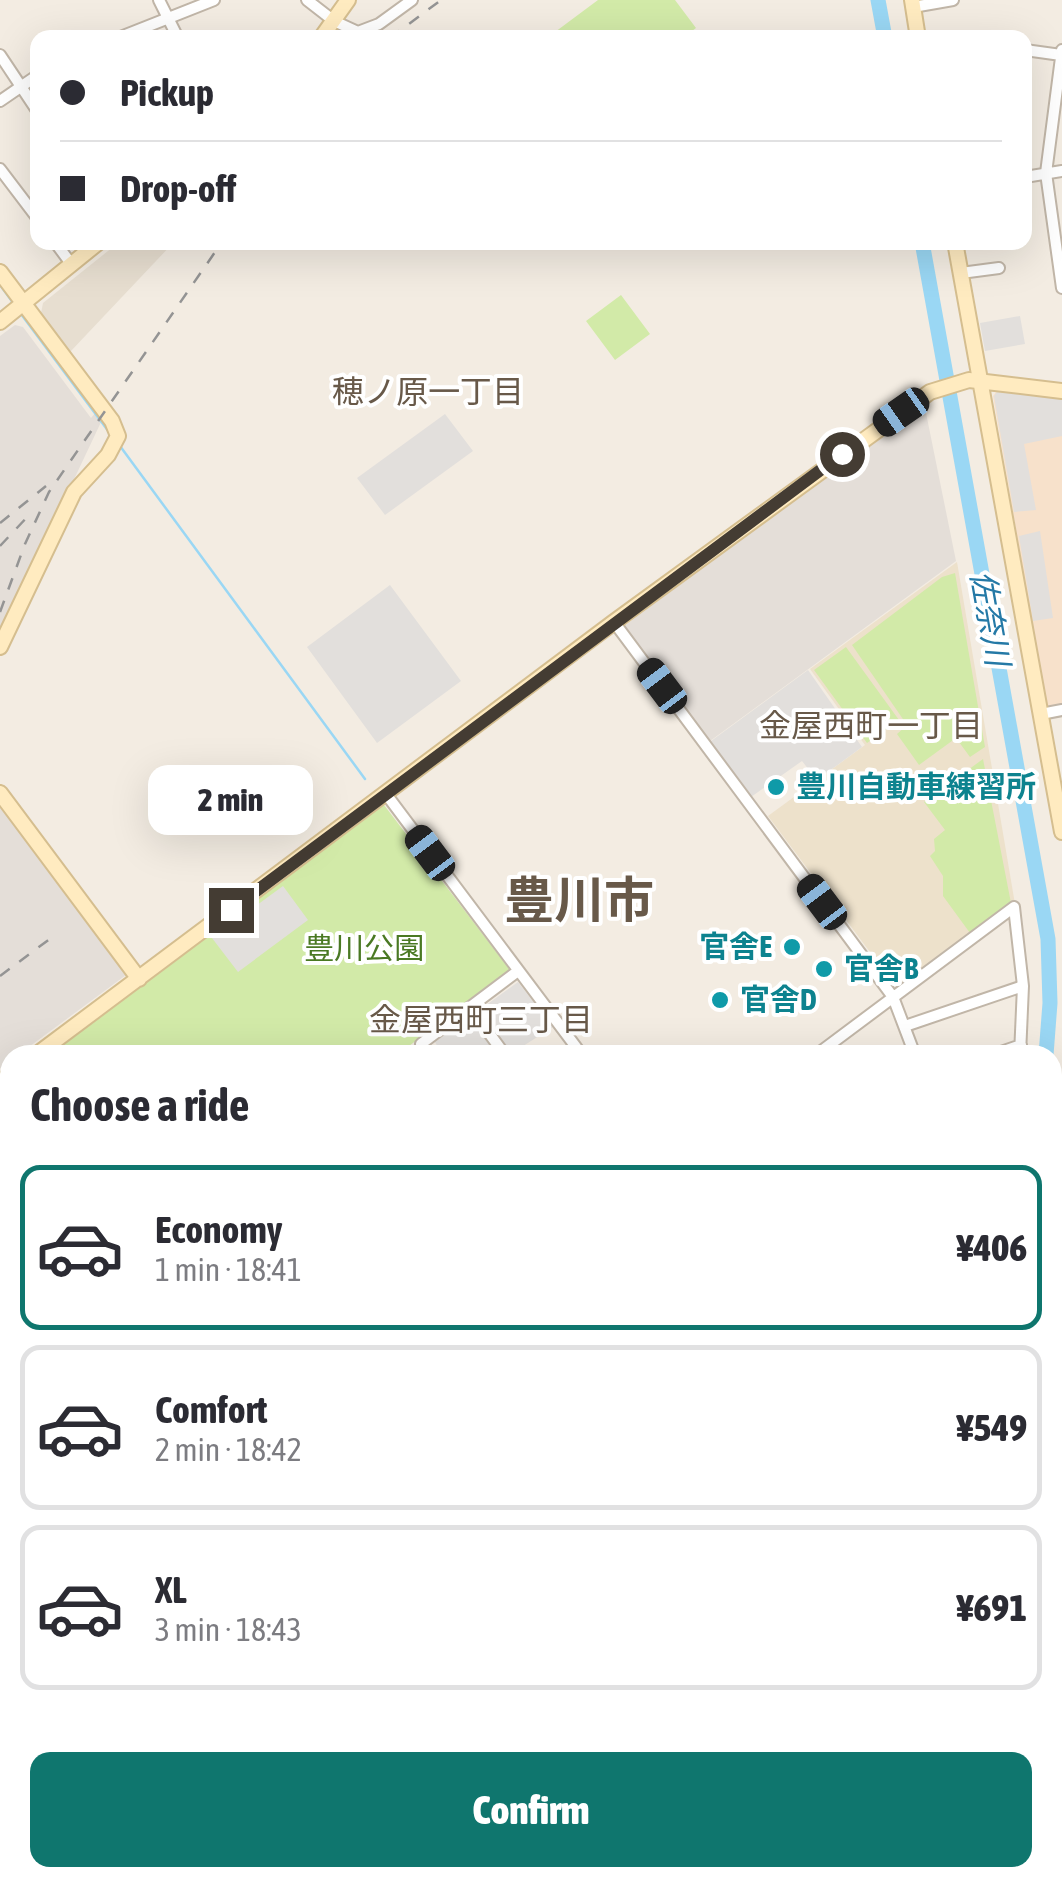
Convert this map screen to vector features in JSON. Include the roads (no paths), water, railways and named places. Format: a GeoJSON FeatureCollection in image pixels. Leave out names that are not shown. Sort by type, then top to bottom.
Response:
{"type":"FeatureCollection","features":[{"type":"Feature","properties":{"kind":"street"},"geometry":{"type":"LineString","coordinates":[[159,0],[173,30]]}},
{"type":"Feature","properties":{"kind":"street"},"geometry":{"type":"LineString","coordinates":[[136,30],[214,0]]}},
{"type":"Feature","properties":{"kind":"street"},"geometry":{"type":"LineString","coordinates":[[307,0],[348,30]]}},
{"type":"Feature","properties":{"kind":"street"},"geometry":{"type":"LineString","coordinates":[[327,30],[348,0]]}},
{"type":"Feature","properties":{"kind":"street"},"geometry":{"type":"LineString","coordinates":[[367,30],[412,0]]}},
{"type":"Feature","properties":{"kind":"street"},"geometry":{"type":"LineString","coordinates":[[917,30],[912,4],[953,0]]}},
{"type":"Feature","properties":{"kind":"street"},"geometry":{"type":"LineString","coordinates":[[1032,50],[1062,52],[1056,139],[1046,173],[1059,241],[1062,288]]}},
{"type":"Feature","properties":{"kind":"street"},"geometry":{"type":"LineString","coordinates":[[0,55],[30,101]]}},
{"type":"Feature","properties":{"kind":"street"},"geometry":{"type":"LineString","coordinates":[[0,101],[30,80]]}},
{"type":"Feature","properties":{"kind":"street"},"geometry":{"type":"LineString","coordinates":[[0,169],[30,208]]}},
{"type":"Feature","properties":{"kind":"street"},"geometry":{"type":"LineString","coordinates":[[1032,176],[1062,170]]}},
{"type":"Feature","properties":{"kind":"street"},"geometry":{"type":"LineString","coordinates":[[61,250],[72,265]]}},
{"type":"Feature","properties":{"kind":"street"},"geometry":{"type":"LineString","coordinates":[[0,322],[90,250]]}},
{"type":"Feature","properties":{"kind":"street"},"geometry":{"type":"LineString","coordinates":[[957,250],[1062,830]]}},
{"type":"Feature","properties":{"kind":"street"},"geometry":{"type":"LineString","coordinates":[[961,273],[999,268]]}},
{"type":"Feature","properties":{"kind":"street"},"geometry":{"type":"LineString","coordinates":[[0,272],[112,421],[118,436],[115,445],[74,492],[0,648]]}},
{"type":"Feature","properties":{"kind":"street"},"geometry":{"type":"LineString","coordinates":[[50,1045],[614,622],[930,392],[964,380],[1062,391]]}},
{"type":"Feature","properties":{"kind":"street"},"geometry":{"type":"LineString","coordinates":[[614,622],[893,997],[912,1045]]}},
{"type":"Feature","properties":{"kind":"street"},"geometry":{"type":"LineString","coordinates":[[1040,714],[1062,710]]}},
{"type":"Feature","properties":{"kind":"street"},"geometry":{"type":"LineString","coordinates":[[0,792],[139,979]]}},
{"type":"Feature","properties":{"kind":"street"},"geometry":{"type":"LineString","coordinates":[[386,794],[574,1045]]}},
{"type":"Feature","properties":{"kind":"street"},"geometry":{"type":"LineString","coordinates":[[829,1045],[1014,907],[1023,986],[1020,1045]]}},
{"type":"Feature","properties":{"kind":"street"},"geometry":{"type":"LineString","coordinates":[[421,1045],[518,971]]}},
{"type":"Feature","properties":{"kind":"street"},"geometry":{"type":"LineString","coordinates":[[905,1026],[1023,986]]}},
{"type":"Feature","properties":{"kind":"street"},"geometry":{"type":"LineString","coordinates":[[470,1007],[498,1045]]}},
{"type":"Feature","properties":{"kind":"waterway","name":"佐奈川"},"geometry":{"type":"LineString","coordinates":[[878,0],[884,30]]}},
{"type":"Feature","properties":{"kind":"waterway","name":"佐奈川"},"geometry":{"type":"LineString","coordinates":[[923,250],[1048,939],[1047,1045]]}},
{"type":"Feature","properties":{"kind":"waterway"},"geometry":{"type":"LineString","coordinates":[[0,285],[14,304]]}},
{"type":"Feature","properties":{"kind":"waterway"},"geometry":{"type":"LineString","coordinates":[[21,314],[109,432]]}},
{"type":"Feature","properties":{"kind":"waterway"},"geometry":{"type":"LineString","coordinates":[[120,446],[365,779]]}},
{"type":"Feature","properties":{"kind":"railway"},"geometry":{"type":"LineString","coordinates":[[401,30],[441,0]]}},
{"type":"Feature","properties":{"kind":"railway"},"geometry":{"type":"LineString","coordinates":[[0,612],[49,492],[216,250]]}},
{"type":"Feature","properties":{"kind":"railway"},"geometry":{"type":"LineString","coordinates":[[0,523],[46,486]]}},
{"type":"Feature","properties":{"kind":"railway"},"geometry":{"type":"LineString","coordinates":[[0,546],[31,513]]}},
{"type":"Feature","properties":{"kind":"railway"},"geometry":{"type":"LineString","coordinates":[[0,976],[55,935]]}},
{"type":"Feature","properties":{"kind":"place","name":"豊川自動車練習所"},"geometry":{"type":"Point","coordinates":[776,787]}},
{"type":"Feature","properties":{"kind":"place","name":"官舎E"},"geometry":{"type":"Point","coordinates":[792,947]}},
{"type":"Feature","properties":{"kind":"place","name":"官舎B"},"geometry":{"type":"Point","coordinates":[824,969]}},
{"type":"Feature","properties":{"kind":"place","name":"官舎D"},"geometry":{"type":"Point","coordinates":[720,1000]}},
{"type":"Feature","properties":{"kind":"district","name":"穂ノ原一丁目"},"geometry":{"type":"Point","coordinates":[428,392]}},
{"type":"Feature","properties":{"kind":"district","name":"金屋西町一丁目"},"geometry":{"type":"Point","coordinates":[871,726]}},
{"type":"Feature","properties":{"kind":"district","name":"豊川市"},"geometry":{"type":"Point","coordinates":[579,900]}},
{"type":"Feature","properties":{"kind":"district","name":"金屋西町三丁目"},"geometry":{"type":"Point","coordinates":[481,1020]}},
{"type":"Feature","properties":{"kind":"park label","name":"豊川公園"},"geometry":{"type":"Point","coordinates":[364,949]}}]}
